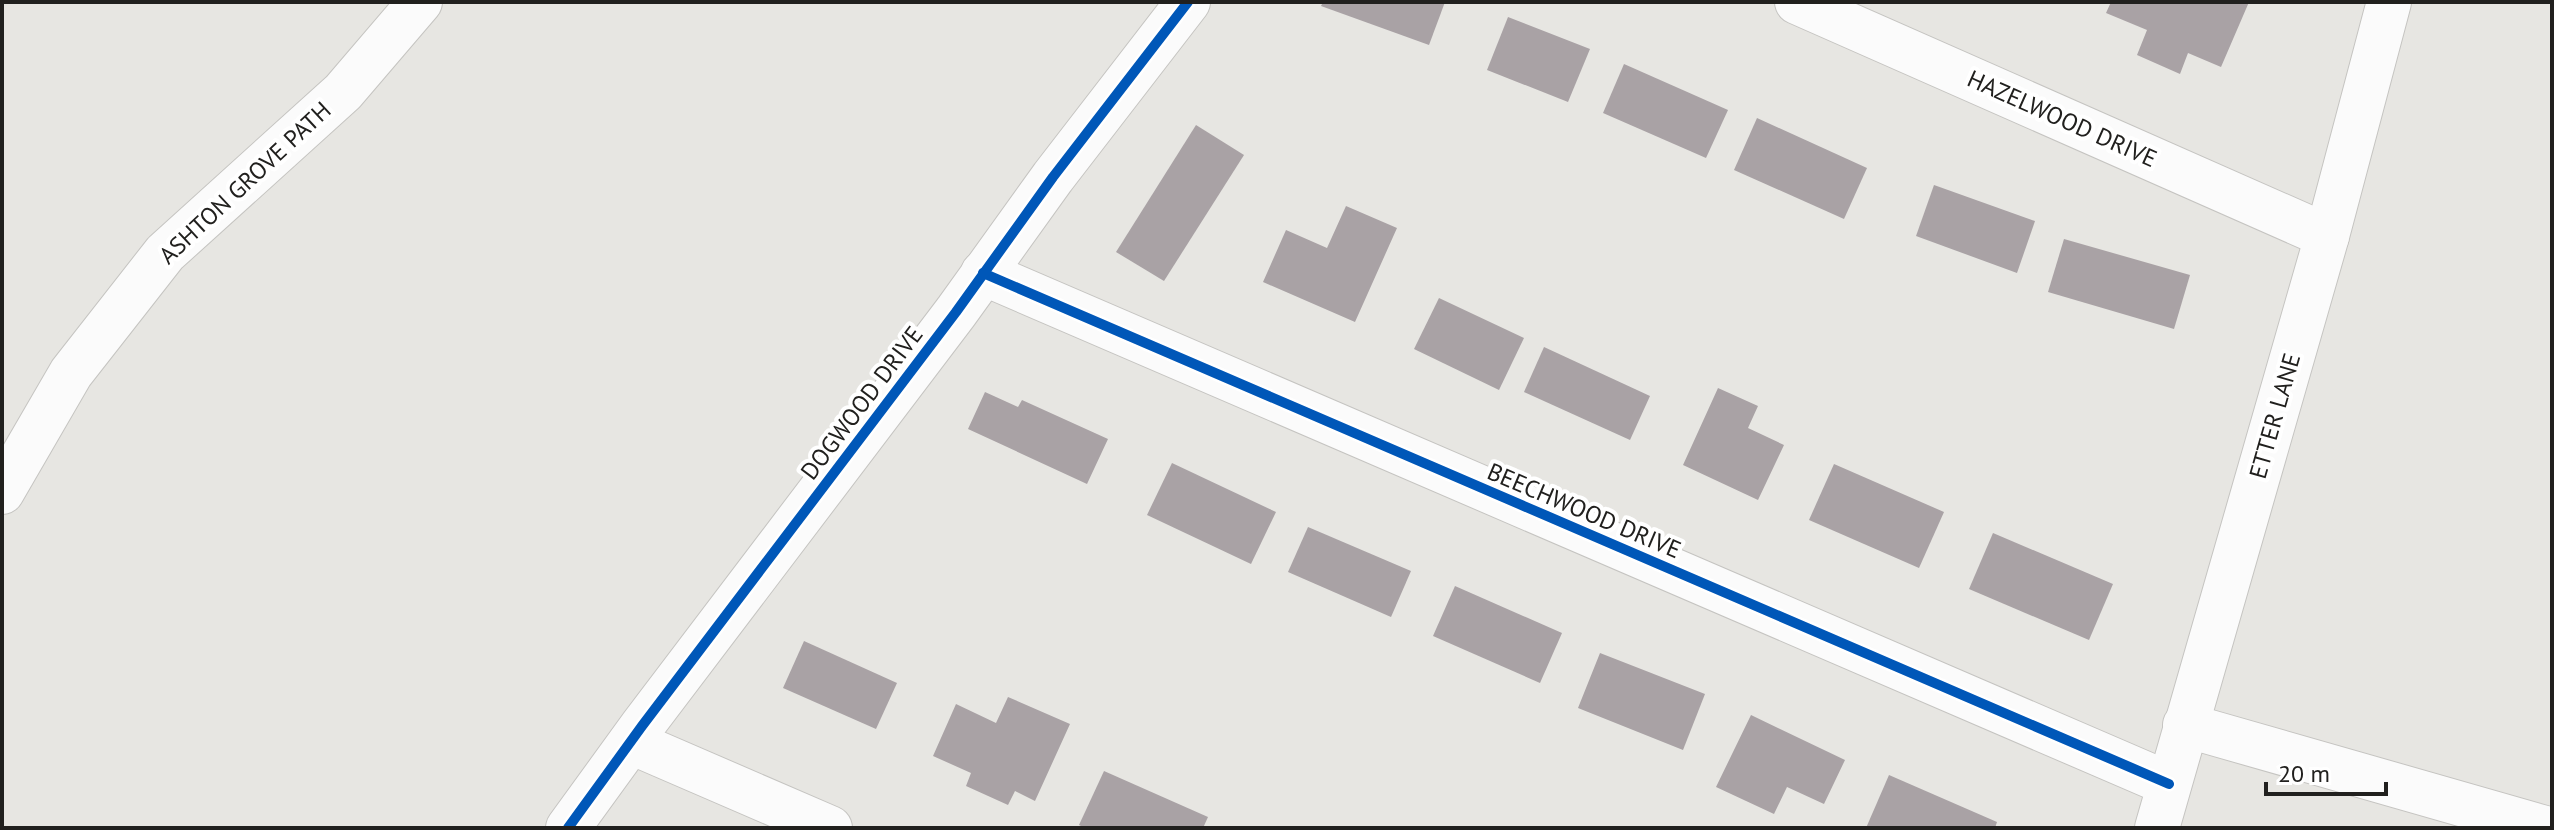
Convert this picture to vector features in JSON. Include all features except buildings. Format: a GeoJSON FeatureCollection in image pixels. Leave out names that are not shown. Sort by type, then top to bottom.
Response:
{"type":"FeatureCollection","features":[{"type":"Feature","properties":{"kind":"street","name":"ASHTON GROVE PATH"},"geometry":{"type":"LineString","coordinates":[[2,492],[71,373],[165,253],[343,92],[420,2]]}},
{"type":"Feature","properties":{"kind":"street","name":"DOGWOOD DRIVE"},"geometry":{"type":"LineString","coordinates":[[568,828],[1053,177],[1188,2]]}},
{"type":"Feature","properties":{"kind":"street","name":"HAZELWOOD DRIVE"},"geometry":{"type":"LineString","coordinates":[[1797,2],[2327,236]]}},
{"type":"Feature","properties":{"kind":"street","name":"ETTER LANE"},"geometry":{"type":"LineString","coordinates":[[2157,828],[2327,236],[2389,2]]}},
{"type":"Feature","properties":{"kind":"street","name":"BEECHWOOD DRIVE"},"geometry":{"type":"LineString","coordinates":[[983,273],[2169,784]]}},
{"type":"Feature","properties":{"kind":"street"},"geometry":{"type":"LineString","coordinates":[[2185,725],[2545,828]]}},
{"type":"Feature","properties":{"kind":"street"},"geometry":{"type":"LineString","coordinates":[[631,742],[830,828]]}},
{"type":"Feature","properties":{"kind":"cycle path"},"geometry":{"type":"LineString","coordinates":[[568,828],[956,312],[1053,177],[1188,2]]}},
{"type":"Feature","properties":{"kind":"cycle path"},"geometry":{"type":"LineString","coordinates":[[983,273],[2169,784]]}}]}
